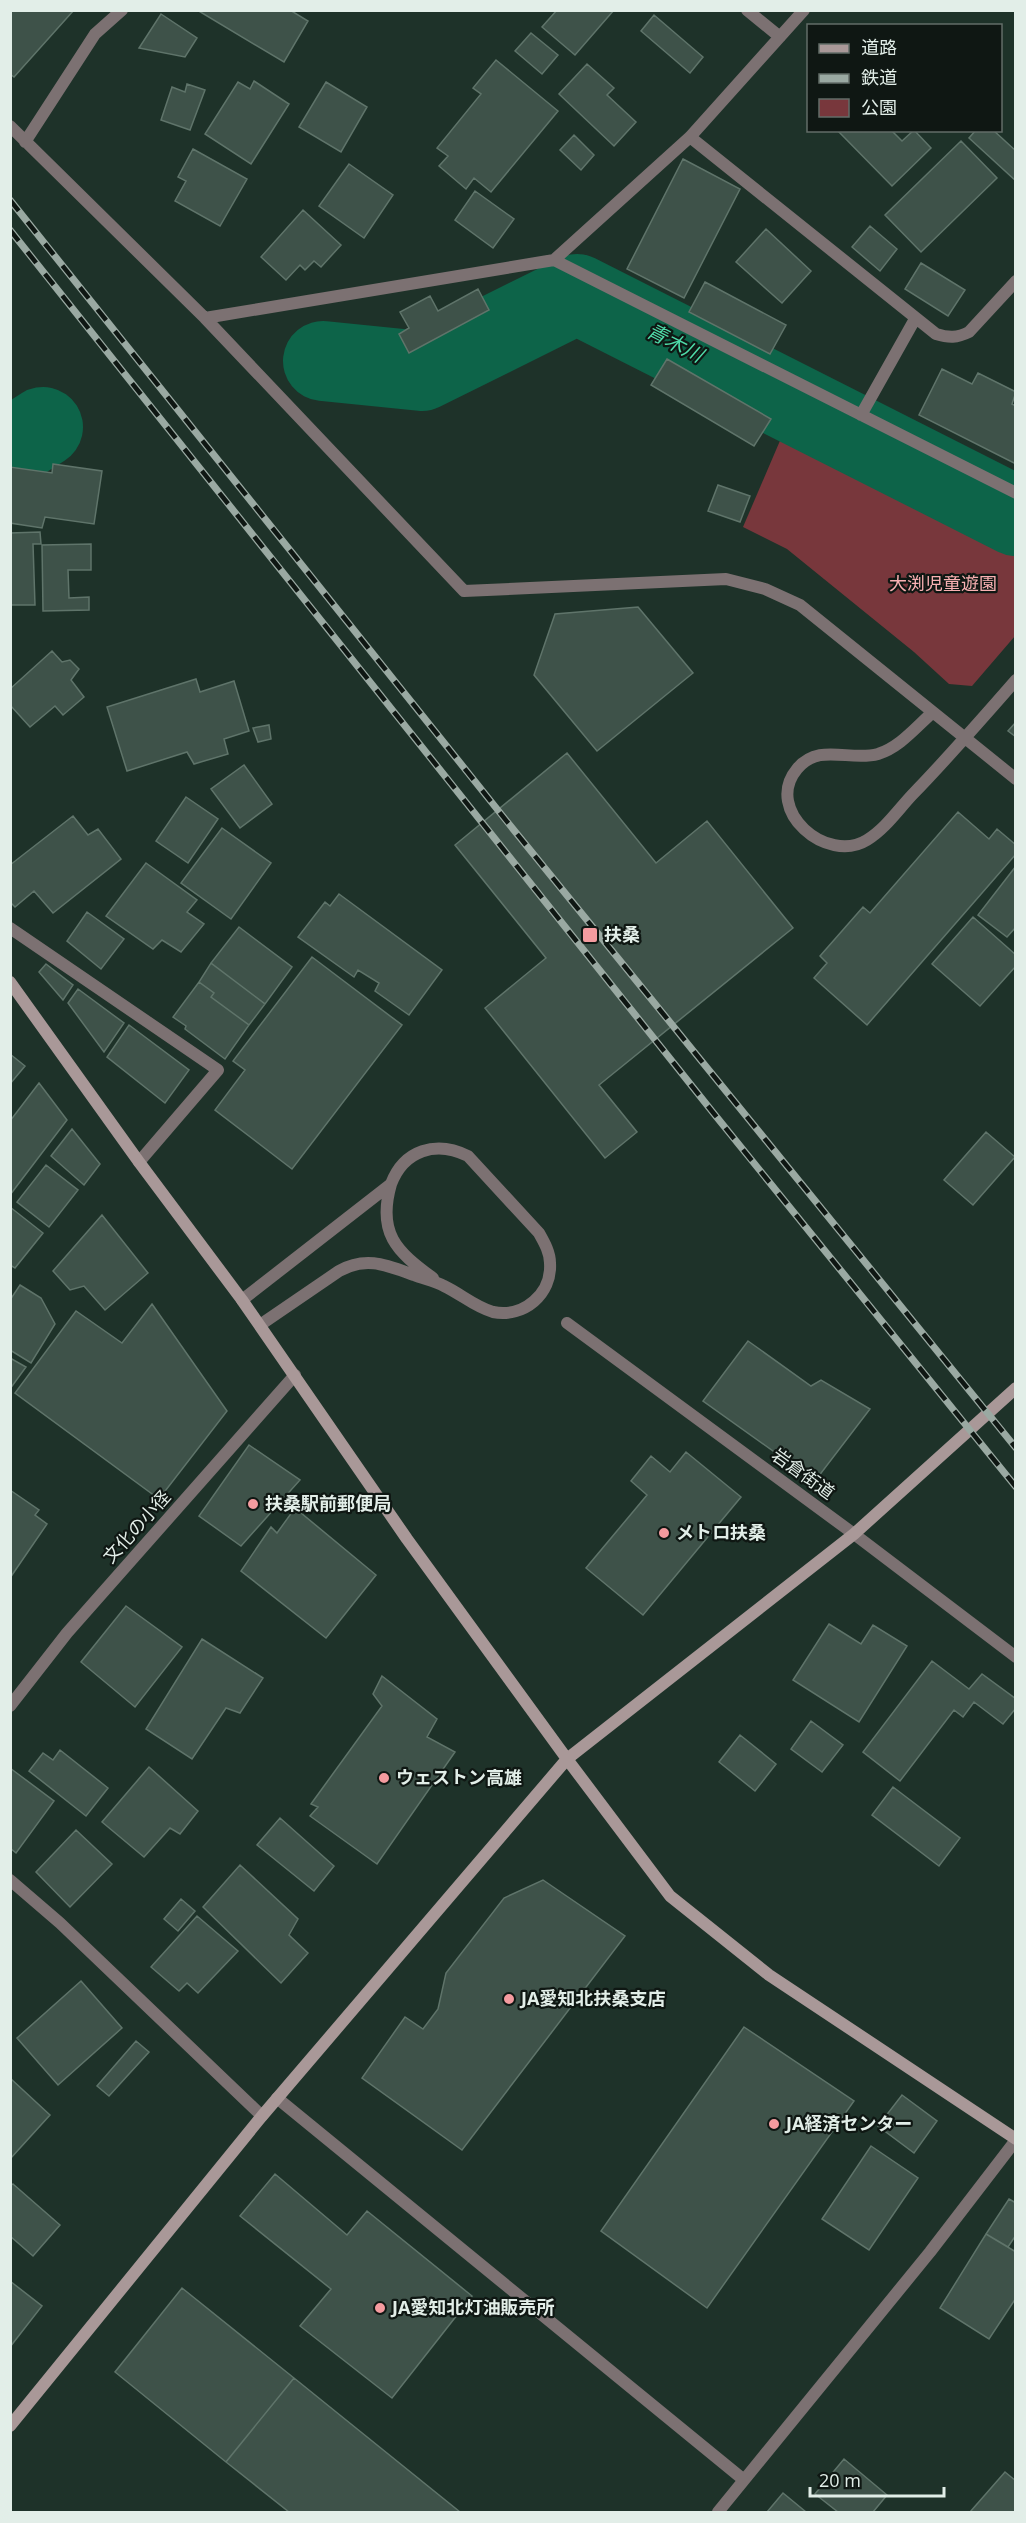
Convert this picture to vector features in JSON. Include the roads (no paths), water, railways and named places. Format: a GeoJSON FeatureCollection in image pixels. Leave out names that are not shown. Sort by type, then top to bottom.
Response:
{"type":"FeatureCollection","features":[{"type":"Feature","properties":{"kind":"street"},"geometry":{"type":"LineString","coordinates":[[25,142],[95,34],[122,10]]}},
{"type":"Feature","properties":{"kind":"street"},"geometry":{"type":"LineString","coordinates":[[747,10],[780,37]]}},
{"type":"Feature","properties":{"kind":"street"},"geometry":{"type":"LineString","coordinates":[[205,318],[554,260],[690,137],[804,10]]}},
{"type":"Feature","properties":{"kind":"street"},"geometry":{"type":"LineString","coordinates":[[10,126],[205,318],[464,591],[726,579],[746,584],[800,606],[1016,779]]}},
{"type":"Feature","properties":{"kind":"street"},"geometry":{"type":"LineString","coordinates":[[690,137],[936,334],[947,338],[959,337],[969,332],[1016,281]]}},
{"type":"Feature","properties":{"kind":"street"},"geometry":{"type":"LineString","coordinates":[[554,260],[1016,493]]}},
{"type":"Feature","properties":{"kind":"street"},"geometry":{"type":"LineString","coordinates":[[861,415],[915,319]]}},
{"type":"Feature","properties":{"kind":"street"},"geometry":{"type":"LineString","coordinates":[[932,713],[901,742],[878,753],[853,756],[831,753],[812,757],[804,762],[792,777],[787,796],[789,806],[799,825],[831,845],[847,847],[863,843],[876,834],[965,739],[1016,680]]}},
{"type":"Feature","properties":{"kind":"street"},"geometry":{"type":"LineString","coordinates":[[10,928],[218,1070],[139,1162]]}},
{"type":"Feature","properties":{"kind":"street"},"geometry":{"type":"LineString","coordinates":[[10,982],[260,1325],[407,1539],[670,1896],[769,1975],[1016,2140],[930,2252],[718,2512]]}},
{"type":"Feature","properties":{"kind":"street"},"geometry":{"type":"LineString","coordinates":[[429,1148],[456,1150],[468,1156],[539,1233],[546,1246],[550,1261],[550,1276],[535,1302],[522,1310],[507,1313],[480,1307],[444,1286],[406,1258],[391,1236],[386,1210],[391,1184],[396,1171],[416,1153],[429,1148]]}},
{"type":"Feature","properties":{"kind":"street"},"geometry":{"type":"LineString","coordinates":[[242,1300],[391,1184]]}},
{"type":"Feature","properties":{"kind":"street"},"geometry":{"type":"LineString","coordinates":[[260,1325],[339,1270],[360,1263],[383,1263],[444,1286]]}},
{"type":"Feature","properties":{"kind":"street","name":"岩倉街道"},"geometry":{"type":"LineString","coordinates":[[567,1323],[854,1534],[1016,1657]]}},
{"type":"Feature","properties":{"kind":"street","name":"文化の小径"},"geometry":{"type":"LineString","coordinates":[[10,1706],[67,1633],[295,1375]]}},
{"type":"Feature","properties":{"kind":"street"},"geometry":{"type":"LineString","coordinates":[[10,2426],[261,2116],[567,1759],[854,1534],[1016,1388]]}},
{"type":"Feature","properties":{"kind":"street"},"geometry":{"type":"LineString","coordinates":[[10,1880],[60,1923],[261,2116]]}},
{"type":"Feature","properties":{"kind":"street"},"geometry":{"type":"LineString","coordinates":[[277,2098],[744,2480]]}},
{"type":"Feature","properties":{"kind":"waterway","name":"青木川"},"geometry":{"type":"LineString","coordinates":[[323,361],[422,371],[577,294],[1016,516]]}},
{"type":"Feature","properties":{"kind":"waterway","name":"青木川"},"geometry":{"type":"LineString","coordinates":[[10,448],[43,427]]}},
{"type":"Feature","properties":{"kind":"railway"},"geometry":{"type":"LineString","coordinates":[[10,200],[513,829],[1016,1448]]}},
{"type":"Feature","properties":{"kind":"railway"},"geometry":{"type":"LineString","coordinates":[[10,230],[715,1115],[1016,1487]]}},
{"type":"Feature","properties":{"kind":"place","name":"扶桑"},"geometry":{"type":"Point","coordinates":[590,935]}},
{"type":"Feature","properties":{"kind":"place","name":"扶桑駅前郵便局"},"geometry":{"type":"Point","coordinates":[253,1504]}},
{"type":"Feature","properties":{"kind":"place","name":"メトロ扶桑"},"geometry":{"type":"Point","coordinates":[664,1533]}},
{"type":"Feature","properties":{"kind":"place","name":"ウェストン高雄"},"geometry":{"type":"Point","coordinates":[384,1778]}},
{"type":"Feature","properties":{"kind":"place","name":"JA愛知北扶桑支店"},"geometry":{"type":"Point","coordinates":[509,1999]}},
{"type":"Feature","properties":{"kind":"place","name":"JA経済センター"},"geometry":{"type":"Point","coordinates":[774,2124]}},
{"type":"Feature","properties":{"kind":"place","name":"JA愛知北灯油販売所"},"geometry":{"type":"Point","coordinates":[380,2308]}},
{"type":"Feature","properties":{"kind":"park label","name":"大渕児童遊園"},"geometry":{"type":"Point","coordinates":[943,584]}}]}
